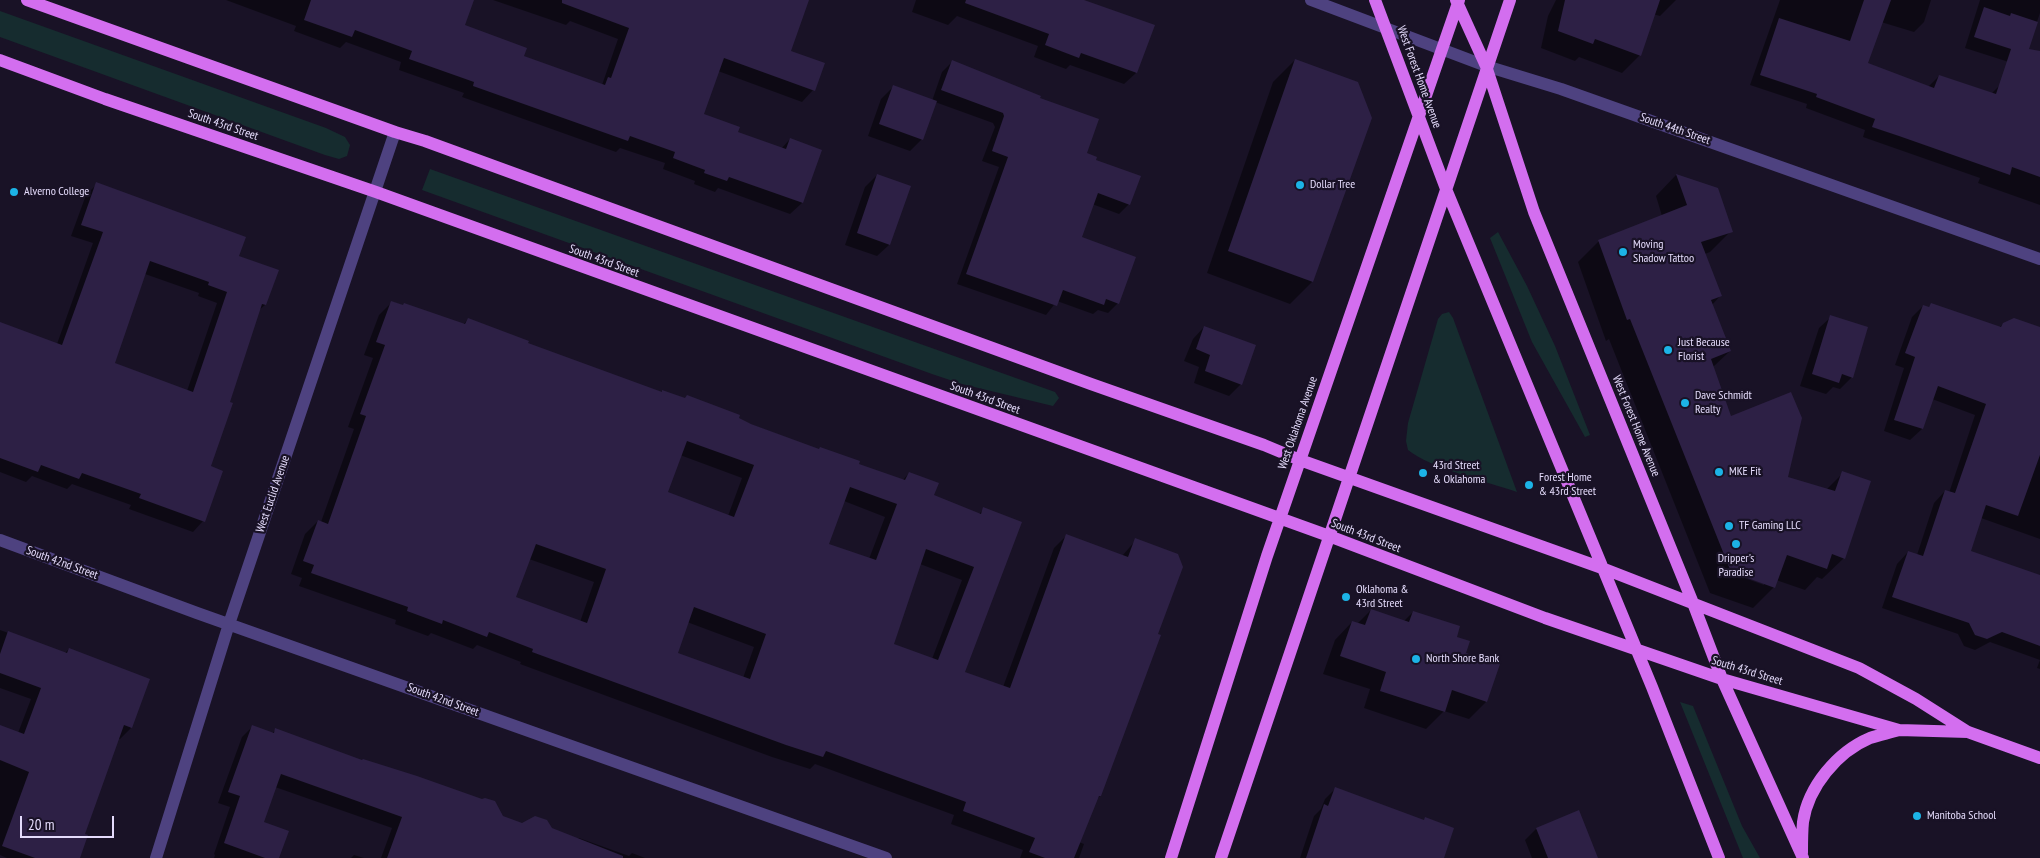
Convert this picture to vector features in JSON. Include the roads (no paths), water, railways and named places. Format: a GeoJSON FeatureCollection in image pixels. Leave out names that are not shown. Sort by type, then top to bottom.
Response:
{"type":"FeatureCollection","features":[{"type":"Feature","properties":{"kind":"main road","name":"South 43rd Street"},"geometry":{"type":"LineString","coordinates":[[27,0],[395,132],[425,141],[1602,568],[1859,668],[1916,698],[1968,732],[2040,758]]}},
{"type":"Feature","properties":{"kind":"main road","name":"West Forest Home Avenue"},"geometry":{"type":"LineString","coordinates":[[1375,0],[1446,189],[1719,858]]}},
{"type":"Feature","properties":{"kind":"main road"},"geometry":{"type":"LineString","coordinates":[[1221,858],[1486,66],[1510,0]]}},
{"type":"Feature","properties":{"kind":"main road","name":"West Forest Home Avenue"},"geometry":{"type":"LineString","coordinates":[[1458,1],[1486,66],[1534,212],[1722,678],[1802,857]]}},
{"type":"Feature","properties":{"kind":"main road","name":"West Oklahoma Avenue"},"geometry":{"type":"LineString","coordinates":[[1171,858],[1300,460],[1443,50],[1458,1]]}},
{"type":"Feature","properties":{"kind":"main road","name":"South 43rd Street"},"geometry":{"type":"LineString","coordinates":[[0,60],[106,99],[376,192],[1329,536],[1545,618],[1635,649],[1722,678],[1899,730],[1968,732]]}},
{"type":"Feature","properties":{"kind":"main road"},"geometry":{"type":"LineString","coordinates":[[1802,857],[1803,821],[1813,793],[1827,770],[1848,751],[1869,739],[1899,730]]}},
{"type":"Feature","properties":{"kind":"street","name":"South 44th Street"},"geometry":{"type":"LineString","coordinates":[[1310,0],[1486,66],[1561,89],[2040,259]]}},
{"type":"Feature","properties":{"kind":"street","name":"West Euclid Avenue"},"geometry":{"type":"LineString","coordinates":[[156,858],[229,624],[395,132]]}},
{"type":"Feature","properties":{"kind":"street","name":"South 42nd Street"},"geometry":{"type":"LineString","coordinates":[[0,540],[229,624],[886,858]]}},
{"type":"Feature","properties":{"kind":"place","name":"Dollar Tree"},"geometry":{"type":"Point","coordinates":[1300,185]}},
{"type":"Feature","properties":{"kind":"place","name":"Alverno College"},"geometry":{"type":"Point","coordinates":[14,192]}},
{"type":"Feature","properties":{"kind":"place","name":"Moving Shadow Tattoo"},"geometry":{"type":"Point","coordinates":[1623,252]}},
{"type":"Feature","properties":{"kind":"place","name":"Just Because Florist"},"geometry":{"type":"Point","coordinates":[1668,350]}},
{"type":"Feature","properties":{"kind":"place","name":"Dave Schmidt Realty"},"geometry":{"type":"Point","coordinates":[1685,403]}},
{"type":"Feature","properties":{"kind":"place","name":"MKE Fit"},"geometry":{"type":"Point","coordinates":[1719,472]}},
{"type":"Feature","properties":{"kind":"place","name":"43rd Street & Oklahoma"},"geometry":{"type":"Point","coordinates":[1423,473]}},
{"type":"Feature","properties":{"kind":"place","name":"Forest Home & 43rd Street"},"geometry":{"type":"Point","coordinates":[1529,485]}},
{"type":"Feature","properties":{"kind":"place","name":"TF Gaming LLC"},"geometry":{"type":"Point","coordinates":[1729,526]}},
{"type":"Feature","properties":{"kind":"place","name":"Dripper's Paradise"},"geometry":{"type":"Point","coordinates":[1736,544]}},
{"type":"Feature","properties":{"kind":"place","name":"Oklahoma & 43rd Street"},"geometry":{"type":"Point","coordinates":[1346,597]}},
{"type":"Feature","properties":{"kind":"place","name":"North Shore Bank"},"geometry":{"type":"Point","coordinates":[1416,659]}},
{"type":"Feature","properties":{"kind":"place","name":"Manitoba School"},"geometry":{"type":"Point","coordinates":[1917,816]}}]}
